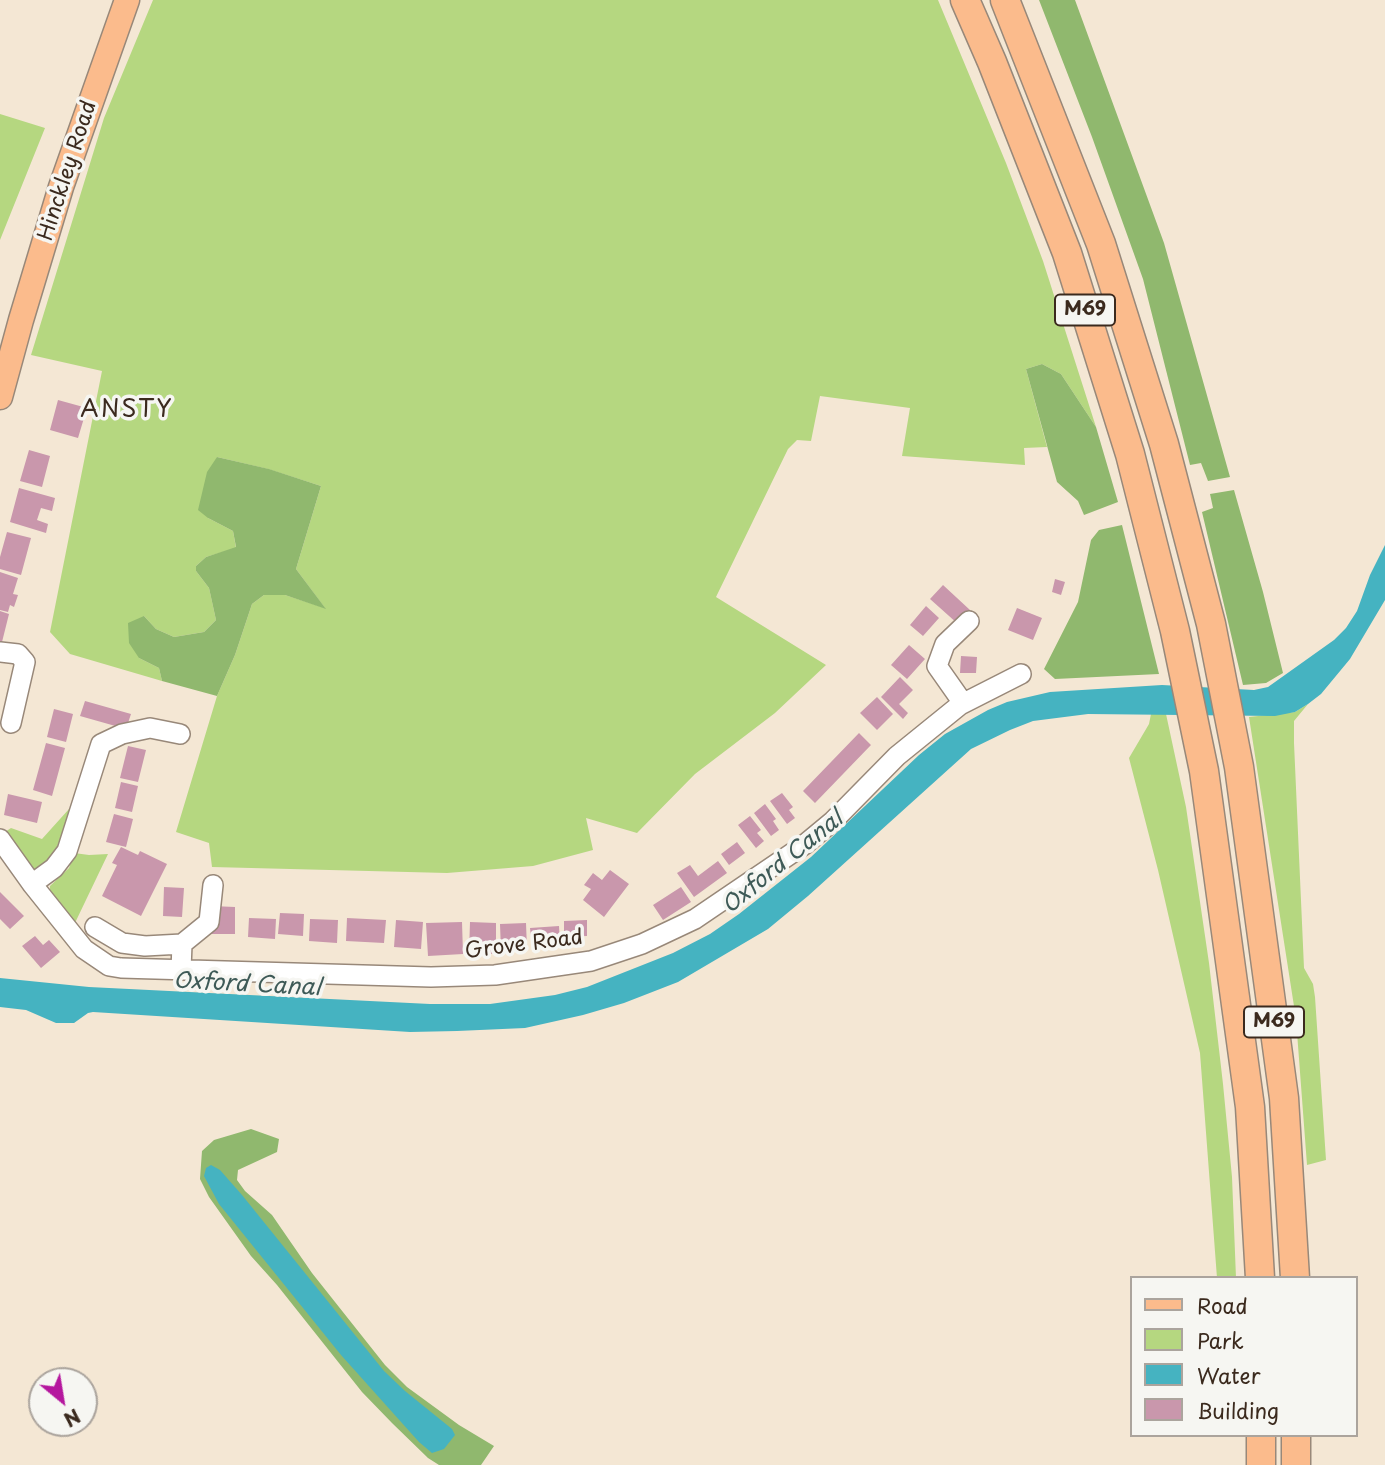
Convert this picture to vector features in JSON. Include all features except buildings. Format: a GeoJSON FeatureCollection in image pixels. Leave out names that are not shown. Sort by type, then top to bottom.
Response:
{"type":"FeatureCollection","features":[{"type":"Feature","properties":{"kind":"highway","name":"M69"},"geometry":{"type":"LineString","coordinates":[[965,0],[1067,253],[1130,454],[1175,631],[1204,771],[1250,1107],[1260,1276]]}},
{"type":"Feature","properties":{"kind":"highway","name":"M69"},"geometry":{"type":"LineString","coordinates":[[1005,0],[1101,244],[1164,444],[1210,624],[1239,767],[1284,1098],[1294,1276]]}},
{"type":"Feature","properties":{"kind":"highway"},"geometry":{"type":"LineString","coordinates":[[1261,1465],[1262,1437]]}},
{"type":"Feature","properties":{"kind":"highway"},"geometry":{"type":"LineString","coordinates":[[1296,1437],[1296,1465]]}},
{"type":"Feature","properties":{"kind":"main road","name":"Hinckley Road"},"geometry":{"type":"LineString","coordinates":[[0,397],[7,342],[127,0]]}},
{"type":"Feature","properties":{"kind":"street"},"geometry":{"type":"LineString","coordinates":[[963,703],[937,666],[945,644],[969,621]]}},
{"type":"Feature","properties":{"kind":"street"},"geometry":{"type":"LineString","coordinates":[[0,652],[18,654],[25,662],[11,723]]}},
{"type":"Feature","properties":{"kind":"street","name":"Grove Road"},"geometry":{"type":"LineString","coordinates":[[0,839],[32,884],[85,949],[108,966],[431,977],[495,975],[591,961],[642,944],[695,919],[804,845],[833,821],[897,756],[963,703],[1021,674]]}},
{"type":"Feature","properties":{"kind":"street"},"geometry":{"type":"LineString","coordinates":[[32,884],[54,868],[67,851],[101,744],[122,733],[150,728],[180,734]]}},
{"type":"Feature","properties":{"kind":"street"},"geometry":{"type":"LineString","coordinates":[[94,927],[122,943],[145,946],[182,944],[209,922],[213,885]]}},
{"type":"Feature","properties":{"kind":"street"},"geometry":{"type":"LineString","coordinates":[[181,970],[182,944]]}},
{"type":"Feature","properties":{"kind":"green space"},"geometry":{"type":"Polygon","coordinates":[[[153,0],[938,0],[1006,163],[1043,261],[1096,427],[1061,374],[1042,364],[1026,369],[1047,447],[1024,448],[1025,465],[902,456],[910,408],[820,396],[811,441],[797,440],[788,449],[716,597],[826,665],[775,713],[695,774],[637,833],[586,818],[593,850],[533,866],[447,873],[212,867],[209,843],[176,832],[217,696],[235,655],[252,604],[264,595],[285,595],[325,608],[296,569],[321,486],[268,469],[217,457],[208,518],[233,531],[236,548],[206,557],[196,566],[196,571],[209,588],[216,620],[204,632],[174,637],[156,629],[144,616],[139,658],[159,668],[162,681],[70,654],[50,632],[102,371],[31,355],[104,118],[153,0]]]}},
{"type":"Feature","properties":{"kind":"green space"},"geometry":{"type":"Polygon","coordinates":[[[1039,0],[1075,0],[1164,243],[1230,477],[1208,481],[1201,463],[1190,465],[1143,279],[1039,0]]]}},
{"type":"Feature","properties":{"kind":"green space"},"geometry":{"type":"Polygon","coordinates":[[[0,114],[45,128],[0,240],[0,114]]]}},
{"type":"Feature","properties":{"kind":"green space"},"geometry":{"type":"Polygon","coordinates":[[[1042,364],[1061,374],[1096,427],[1118,502],[1084,515],[1078,501],[1057,482],[1026,369],[1042,364]]]}},
{"type":"Feature","properties":{"kind":"green space"},"geometry":{"type":"Polygon","coordinates":[[[217,457],[269,469],[321,486],[296,569],[326,609],[285,595],[264,595],[252,604],[235,655],[217,696],[162,681],[159,668],[139,658],[129,643],[128,623],[144,616],[156,629],[174,637],[204,632],[216,620],[209,588],[196,571],[196,566],[206,557],[236,547],[233,531],[198,510],[207,472],[217,457]]]}},
{"type":"Feature","properties":{"kind":"green space"},"geometry":{"type":"Polygon","coordinates":[[[1234,490],[1283,673],[1266,683],[1243,685],[1202,512],[1213,508],[1210,494],[1234,490]]]}},
{"type":"Feature","properties":{"kind":"green space"},"geometry":{"type":"Polygon","coordinates":[[[1122,525],[1159,674],[1055,679],[1044,669],[1078,602],[1091,540],[1099,530],[1122,525]]]}},
{"type":"Feature","properties":{"kind":"green space"},"geometry":{"type":"Polygon","coordinates":[[[1308,704],[1294,721],[1294,743],[1304,968],[1313,984],[1315,997],[1326,1160],[1307,1165],[1296,1019],[1249,717],[1295,712],[1308,704]]]}},
{"type":"Feature","properties":{"kind":"green space"},"geometry":{"type":"Polygon","coordinates":[[[1151,714],[1166,714],[1186,807],[1209,963],[1223,1084],[1232,1177],[1236,1276],[1217,1276],[1200,1053],[1129,758],[1149,724],[1151,714]]]}},
{"type":"Feature","properties":{"kind":"green space"},"geometry":{"type":"Polygon","coordinates":[[[69,809],[73,813],[64,851],[38,876],[5,832],[11,828],[42,839],[69,809]]]}},
{"type":"Feature","properties":{"kind":"green space"},"geometry":{"type":"Polygon","coordinates":[[[74,853],[108,854],[74,925],[50,891],[50,886],[69,868],[74,853]]]}},
{"type":"Feature","properties":{"kind":"green space"},"geometry":{"type":"Polygon","coordinates":[[[251,1129],[279,1139],[277,1152],[238,1170],[237,1180],[245,1191],[272,1215],[312,1273],[385,1365],[407,1387],[459,1425],[494,1446],[481,1465],[439,1465],[428,1458],[392,1423],[362,1392],[251,1256],[209,1197],[200,1179],[202,1151],[214,1140],[251,1129]]]}},
{"type":"Feature","properties":{"kind":"water"},"geometry":{"type":"Polygon","coordinates":[[[1385,545],[1385,600],[1350,659],[1321,694],[1295,712],[1275,716],[1088,714],[1033,721],[1010,730],[971,749],[768,929],[678,982],[624,1003],[525,1028],[410,1032],[93,1012],[74,1023],[56,1023],[26,1010],[0,1007],[0,978],[89,987],[430,1004],[490,1004],[555,995],[587,987],[673,953],[710,934],[739,914],[811,857],[919,755],[945,734],[988,710],[1007,702],[1050,692],[1162,685],[1254,690],[1268,687],[1334,640],[1346,628],[1357,611],[1385,545]]]}},
{"type":"Feature","properties":{"kind":"water"},"geometry":{"type":"Polygon","coordinates":[[[211,1165],[220,1170],[242,1195],[384,1371],[452,1429],[455,1435],[444,1449],[432,1453],[419,1442],[341,1355],[219,1204],[204,1176],[206,1168],[211,1165]]]}},
{"type":"Feature","properties":{"kind":"district","name":"ANSTY"},"geometry":{"type":"Point","coordinates":[127,410]}},
{"type":"Feature","properties":{"kind":"water label","name":"Oxford Canal"},"geometry":{"type":"Point","coordinates":[783,863]}},
{"type":"Feature","properties":{"kind":"water label","name":"Oxford Canal"},"geometry":{"type":"Point","coordinates":[247,985]}}]}
